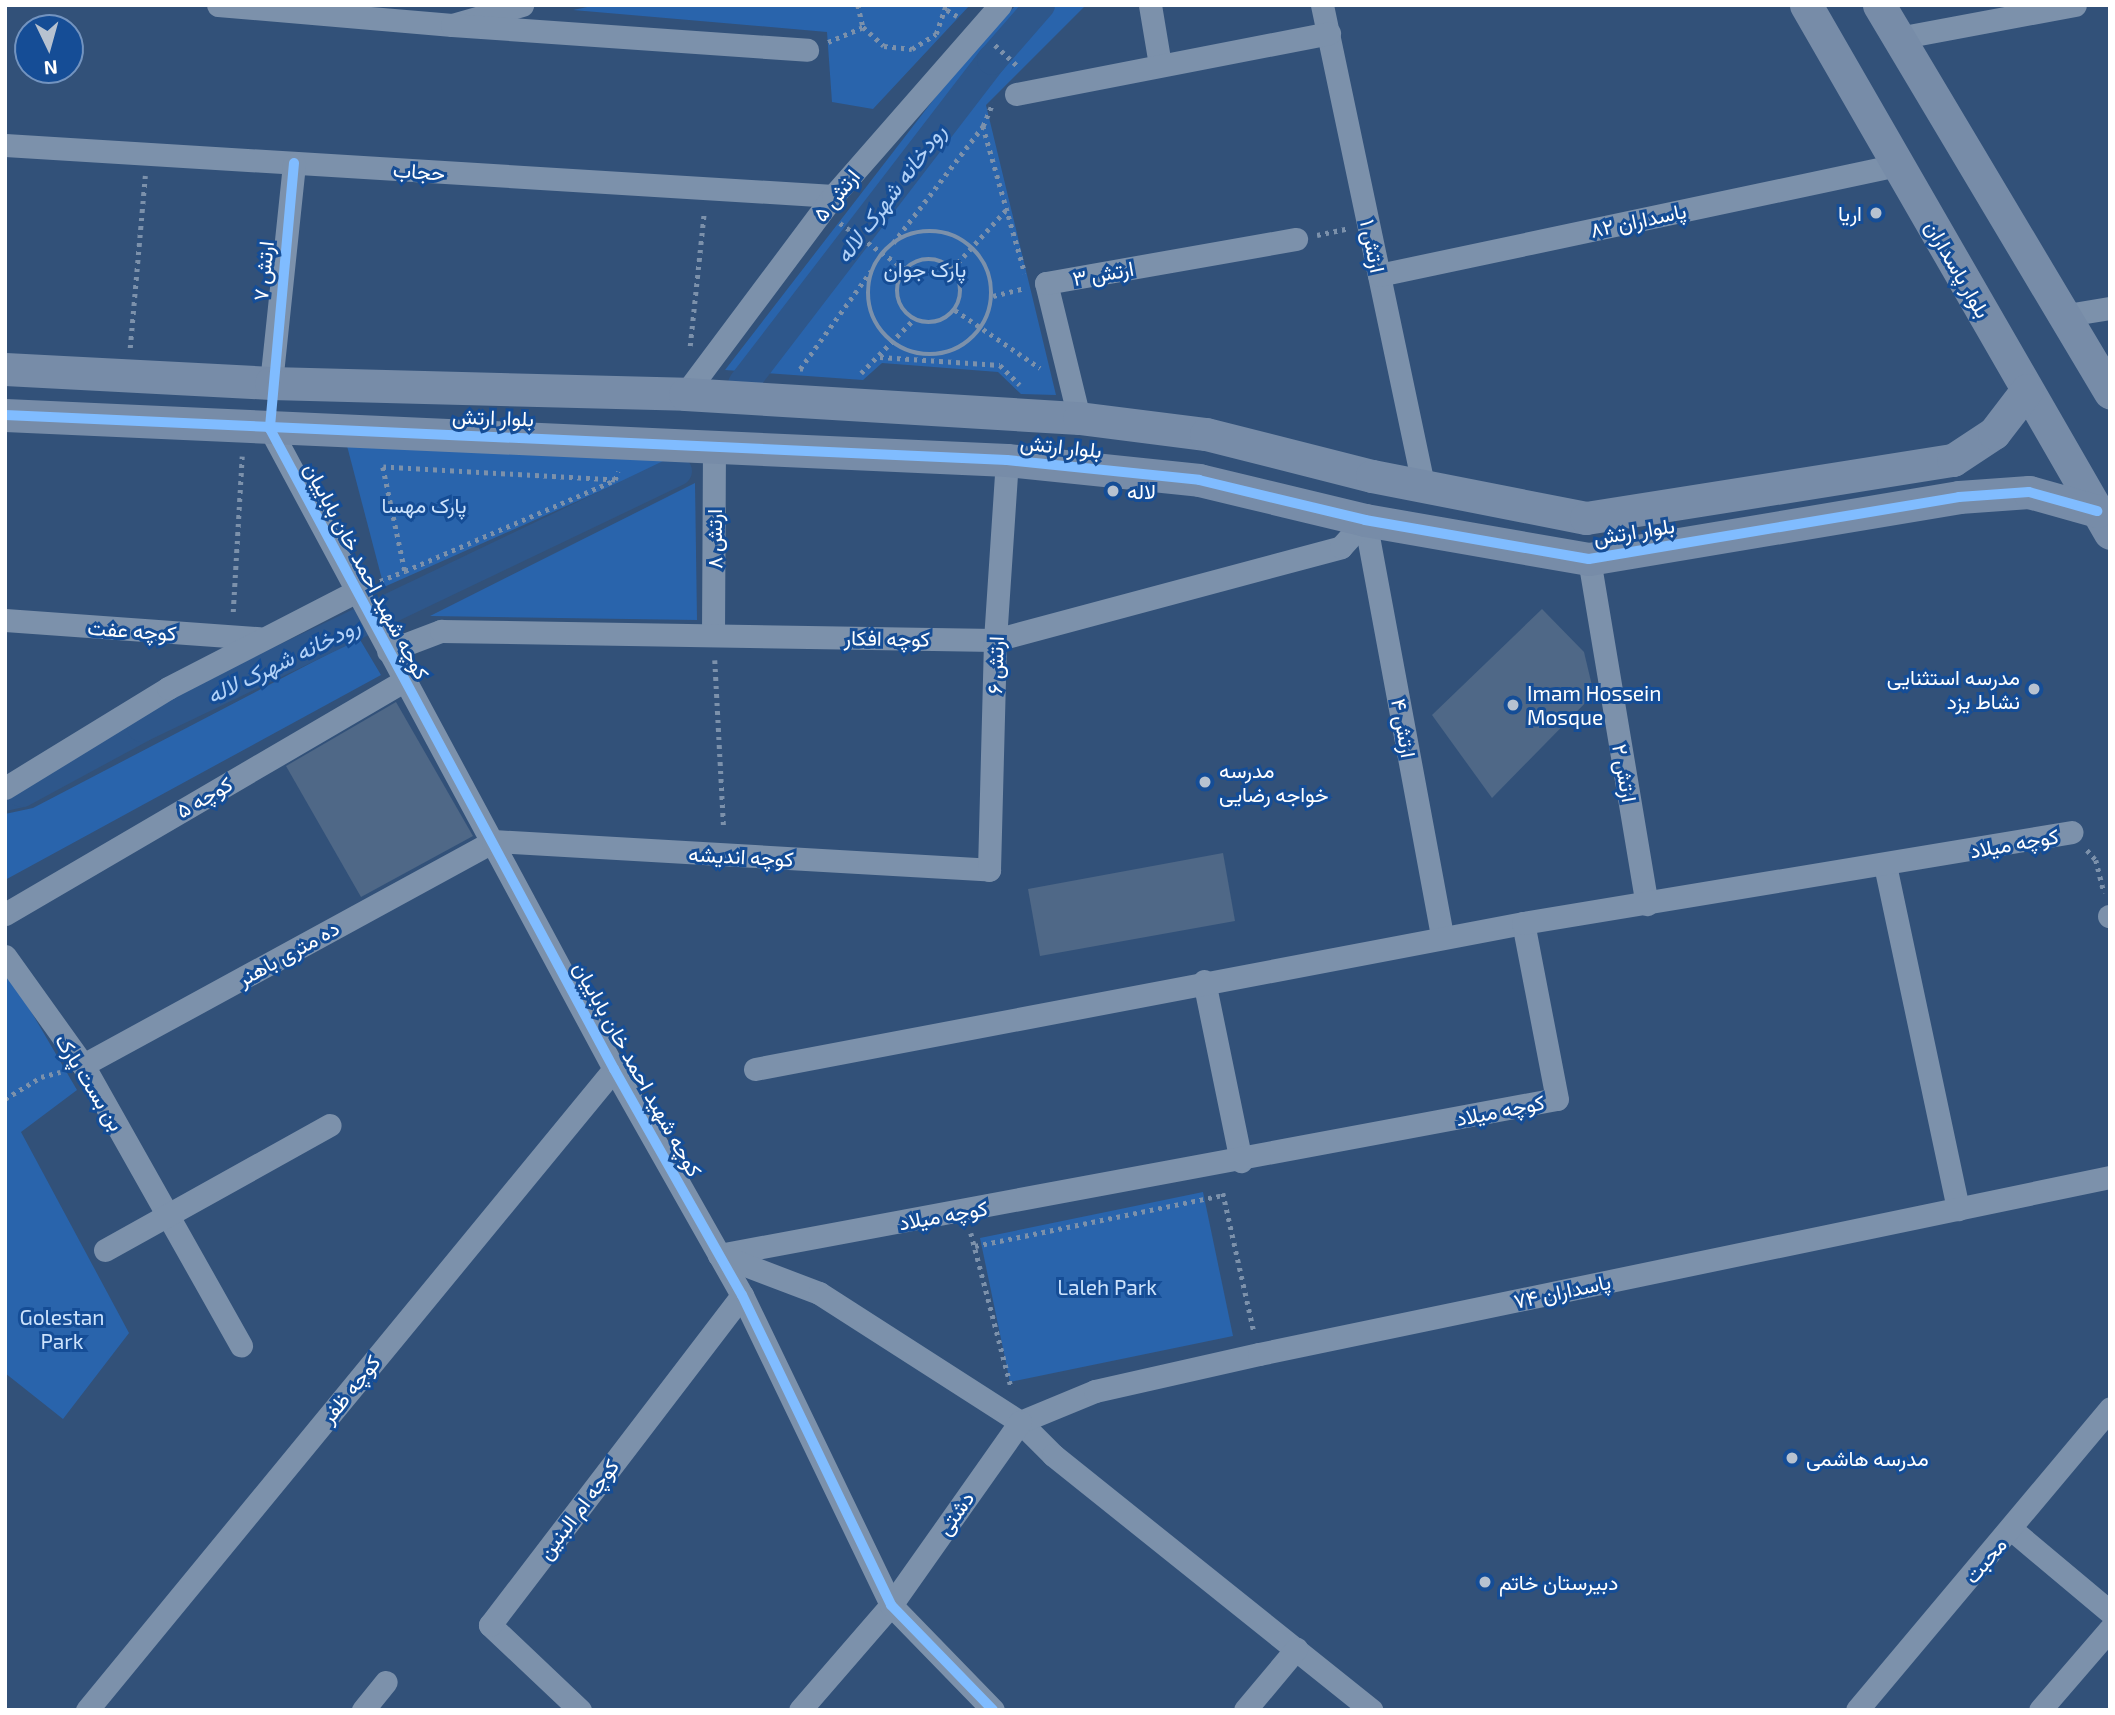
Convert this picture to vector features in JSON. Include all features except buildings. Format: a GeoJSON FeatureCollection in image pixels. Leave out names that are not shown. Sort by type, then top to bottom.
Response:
{"type":"FeatureCollection","features":[{"type":"Feature","properties":{"kind":"street"},"geometry":{"type":"LineString","coordinates":[[218,5],[452,25],[807,50]]}},
{"type":"Feature","properties":{"kind":"street"},"geometry":{"type":"LineString","coordinates":[[452,25],[522,5]]}},
{"type":"Feature","properties":{"kind":"street","name":"ارتش ۵"},"geometry":{"type":"LineString","coordinates":[[685,394],[828,203],[1000,5]]}},
{"type":"Feature","properties":{"kind":"street"},"geometry":{"type":"LineString","coordinates":[[1150,5],[1160,65]]}},
{"type":"Feature","properties":{"kind":"street","name":"ارتش ۱"},"geometry":{"type":"LineString","coordinates":[[1322,5],[1424,487]]}},
{"type":"Feature","properties":{"kind":"street","name":"بلوار پاسداران"},"geometry":{"type":"LineString","coordinates":[[1806,5],[2104,522]]}},
{"type":"Feature","properties":{"kind":"street"},"geometry":{"type":"LineString","coordinates":[[1879,5],[2067,315],[2110,392]]}},
{"type":"Feature","properties":{"kind":"street"},"geometry":{"type":"LineString","coordinates":[[1898,38],[2075,5]]}},
{"type":"Feature","properties":{"kind":"street"},"geometry":{"type":"LineString","coordinates":[[1016,94],[1329,33]]}},
{"type":"Feature","properties":{"kind":"street","name":"حجاب"},"geometry":{"type":"LineString","coordinates":[[5,145],[706,190],[828,203]]}},
{"type":"Feature","properties":{"kind":"street","name":"ارتش ۷"},"geometry":{"type":"LineString","coordinates":[[271,383],[294,163]]}},
{"type":"Feature","properties":{"kind":"street","name":"پاسداران ۸۲"},"geometry":{"type":"LineString","coordinates":[[1379,275],[1898,165]]}},
{"type":"Feature","properties":{"kind":"street","name":"ارتش ۳"},"geometry":{"type":"LineString","coordinates":[[1079,418],[1046,283],[1296,239]]}},
{"type":"Feature","properties":{"kind":"street"},"geometry":{"type":"LineString","coordinates":[[2067,315],[2110,308]]}},
{"type":"Feature","properties":{"kind":"street","name":"بلوار ارتش"},"geometry":{"type":"LineString","coordinates":[[5,369],[271,383],[685,394],[1079,418],[1206,434],[1372,477],[1586,518],[1953,460],[1994,433],[2027,390]]}},
{"type":"Feature","properties":{"kind":"street"},"geometry":{"type":"LineString","coordinates":[[257,428],[271,383]]}},
{"type":"Feature","properties":{"kind":"street","name":"بلوار ارتش"},"geometry":{"type":"LineString","coordinates":[[5,415],[257,428],[714,444],[1007,460],[1199,480],[1365,520],[1589,559],[1959,498],[2029,492],[2104,522]]}},
{"type":"Feature","properties":{"kind":"street","name":"کوچه شهید احمد خان باباییان"},"geometry":{"type":"LineString","coordinates":[[257,428],[362,597],[403,681],[493,841],[614,1069],[742,1295],[891,1605],[993,1710]]}},
{"type":"Feature","properties":{"kind":"street","name":"ارتش ۸"},"geometry":{"type":"LineString","coordinates":[[713,635],[714,444]]}},
{"type":"Feature","properties":{"kind":"street","name":"ارتش ۶"},"geometry":{"type":"LineString","coordinates":[[989,870],[995,640],[1007,460]]}},
{"type":"Feature","properties":{"kind":"street"},"geometry":{"type":"LineString","coordinates":[[1365,520],[1372,477]]}},
{"type":"Feature","properties":{"kind":"street","name":"کوچه افکار"},"geometry":{"type":"LineString","coordinates":[[385,645],[441,631],[995,640],[1341,547],[1365,520]]}},
{"type":"Feature","properties":{"kind":"street","name":"ارتش ۴"},"geometry":{"type":"LineString","coordinates":[[1365,520],[1442,936]]}},
{"type":"Feature","properties":{"kind":"street","name":"ارتش ۲"},"geometry":{"type":"LineString","coordinates":[[1589,559],[1647,904]]}},
{"type":"Feature","properties":{"kind":"street"},"geometry":{"type":"LineString","coordinates":[[5,788],[259,638],[362,597]]}},
{"type":"Feature","properties":{"kind":"street","name":"کوچه عفت"},"geometry":{"type":"LineString","coordinates":[[5,620],[259,638]]}},
{"type":"Feature","properties":{"kind":"street","name":"کوچه ۵"},"geometry":{"type":"LineString","coordinates":[[5,914],[403,681]]}},
{"type":"Feature","properties":{"kind":"street","name":"کوچه میلاد"},"geometry":{"type":"LineString","coordinates":[[719,1255],[1241,1161],[1557,1099],[1523,923],[2072,832]]}},
{"type":"Feature","properties":{"kind":"street","name":"کوچه اندیشه"},"geometry":{"type":"LineString","coordinates":[[493,841],[989,870]]}},
{"type":"Feature","properties":{"kind":"street","name":"ده متری باهنر"},"geometry":{"type":"LineString","coordinates":[[83,1065],[493,841]]}},
{"type":"Feature","properties":{"kind":"street"},"geometry":{"type":"LineString","coordinates":[[1885,865],[1958,1209]]}},
{"type":"Feature","properties":{"kind":"street"},"geometry":{"type":"LineString","coordinates":[[755,1069],[1204,981],[1523,923]]}},
{"type":"Feature","properties":{"kind":"street","name":"بن بست پارک"},"geometry":{"type":"LineString","coordinates":[[5,956],[83,1065],[241,1345]]}},
{"type":"Feature","properties":{"kind":"street"},"geometry":{"type":"LineString","coordinates":[[1204,981],[1241,1161]]}},
{"type":"Feature","properties":{"kind":"street","name":"کوچه ظفر"},"geometry":{"type":"LineString","coordinates":[[87,1710],[614,1069]]}},
{"type":"Feature","properties":{"kind":"street"},"geometry":{"type":"LineString","coordinates":[[105,1250],[330,1125]]}},
{"type":"Feature","properties":{"kind":"street","name":"پاسداران ۷۴"},"geometry":{"type":"LineString","coordinates":[[1020,1422],[1095,1391],[1259,1354],[2110,1177]]}},
{"type":"Feature","properties":{"kind":"street"},"geometry":{"type":"LineString","coordinates":[[719,1255],[819,1293],[1020,1422],[1053,1455],[1371,1710]]}},
{"type":"Feature","properties":{"kind":"street","name":"کوچه ام البنین"},"geometry":{"type":"LineString","coordinates":[[580,1710],[490,1625],[742,1295]]}},
{"type":"Feature","properties":{"kind":"street","name":"محبت"},"geometry":{"type":"LineString","coordinates":[[1857,1710],[2110,1408]]}},
{"type":"Feature","properties":{"kind":"street","name":"دشتی"},"geometry":{"type":"LineString","coordinates":[[800,1710],[891,1605],[1020,1422]]}},
{"type":"Feature","properties":{"kind":"street"},"geometry":{"type":"LineString","coordinates":[[2011,1529],[2110,1612]]}},
{"type":"Feature","properties":{"kind":"street"},"geometry":{"type":"LineString","coordinates":[[2040,1710],[2110,1629]]}},
{"type":"Feature","properties":{"kind":"street"},"geometry":{"type":"LineString","coordinates":[[1245,1710],[1296,1649]]}},
{"type":"Feature","properties":{"kind":"street"},"geometry":{"type":"LineString","coordinates":[[363,1710],[386,1682]]}},
{"type":"Feature","properties":{"kind":"path"},"geometry":{"type":"LineString","coordinates":[[858,5],[863,27],[884,46],[912,48],[936,34],[946,5]]}},
{"type":"Feature","properties":{"kind":"path"},"geometry":{"type":"LineString","coordinates":[[807,50],[863,27]]}},
{"type":"Feature","properties":{"kind":"path"},"geometry":{"type":"LineString","coordinates":[[812,370],[800,369],[883,253],[984,126],[1005,211],[1030,287]]}},
{"type":"Feature","properties":{"kind":"path"},"geometry":{"type":"LineString","coordinates":[[127,375],[147,154]]}},
{"type":"Feature","properties":{"kind":"path"},"geometry":{"type":"LineString","coordinates":[[685,394],[706,190]]}},
{"type":"Feature","properties":{"kind":"path"},"geometry":{"type":"LineString","coordinates":[[828,203],[883,253],[905,269]]}},
{"type":"Feature","properties":{"kind":"path"},"geometry":{"type":"LineString","coordinates":[[952,269],[1005,211]]}},
{"type":"Feature","properties":{"kind":"path"},"geometry":{"type":"LineString","coordinates":[[1296,239],[1368,224]]}},
{"type":"Feature","properties":{"kind":"path"},"geometry":{"type":"LineString","coordinates":[[873,268],[870,308],[878,328],[893,343],[930,355],[949,352],[980,330],[989,314],[992,287],[984,262],[973,248],[959,238],[925,231],[893,243]]}},
{"type":"Feature","properties":{"kind":"path"},"geometry":{"type":"LineString","coordinates":[[934,259],[952,269],[961,289],[955,310],[941,321],[914,319],[897,296],[905,269],[934,259]]}},
{"type":"Feature","properties":{"kind":"path"},"geometry":{"type":"LineString","coordinates":[[955,310],[980,330],[1044,370]]}},
{"type":"Feature","properties":{"kind":"path"},"geometry":{"type":"LineString","coordinates":[[850,372],[863,373],[914,319]]}},
{"type":"Feature","properties":{"kind":"path"},"geometry":{"type":"LineString","coordinates":[[879,356],[1000,365],[1025,389]]}},
{"type":"Feature","properties":{"kind":"path"},"geometry":{"type":"LineString","coordinates":[[1042,358],[1046,380]]}},
{"type":"Feature","properties":{"kind":"path"},"geometry":{"type":"LineString","coordinates":[[232,637],[257,428]]}},
{"type":"Feature","properties":{"kind":"path"},"geometry":{"type":"LineString","coordinates":[[383,467],[601,479],[615,480],[405,571],[383,467]]}},
{"type":"Feature","properties":{"kind":"path"},"geometry":{"type":"LineString","coordinates":[[713,635],[726,855]]}},
{"type":"Feature","properties":{"kind":"path"},"geometry":{"type":"LineString","coordinates":[[2072,832],[2096,860],[2109,916]]}},
{"type":"Feature","properties":{"kind":"path"},"geometry":{"type":"LineString","coordinates":[[5,1099],[41,1077],[83,1065]]}},
{"type":"Feature","properties":{"kind":"path"},"geometry":{"type":"LineString","coordinates":[[1216,1165],[1259,1354]]}},
{"type":"Feature","properties":{"kind":"path"},"geometry":{"type":"LineString","coordinates":[[975,1246],[1223,1195]]}},
{"type":"Feature","properties":{"kind":"path"},"geometry":{"type":"LineString","coordinates":[[966,1212],[1020,1422]]}},
{"type":"Feature","properties":{"kind":"green space"},"geometry":{"type":"Polygon","coordinates":[[[597,5],[970,5],[873,109],[832,102],[827,32],[573,10],[597,5]]]}},
{"type":"Feature","properties":{"kind":"green space","name":"پارک جوان"},"geometry":{"type":"Polygon","coordinates":[[[1016,5],[1086,5],[986,105],[1056,395],[1021,394],[998,372],[882,363],[863,380],[725,370],[961,64],[1016,5]]]}},
{"type":"Feature","properties":{"kind":"green space","name":"پارک مهسا"},"geometry":{"type":"Polygon","coordinates":[[[346,442],[670,460],[384,587],[346,442]]]}},
{"type":"Feature","properties":{"kind":"green space"},"geometry":{"type":"Polygon","coordinates":[[[695,483],[697,620],[430,616],[695,483]]]}},
{"type":"Feature","properties":{"kind":"green space"},"geometry":{"type":"Polygon","coordinates":[[[359,638],[381,675],[5,880],[5,814],[33,808],[359,638]]]}},
{"type":"Feature","properties":{"kind":"green space","name":"Golestan Park"},"geometry":{"type":"Polygon","coordinates":[[[5,967],[77,1090],[21,1132],[129,1333],[63,1419],[5,1373],[5,967]]]}},
{"type":"Feature","properties":{"kind":"green space","name":"Laleh Park"},"geometry":{"type":"Polygon","coordinates":[[[1203,1192],[1233,1336],[1010,1382],[980,1238],[1203,1192]]]}},
{"type":"Feature","properties":{"kind":"waterway","name":"رودخانه شهرک لاله"},"geometry":{"type":"LineString","coordinates":[[743,384],[992,60],[1040,5]]}},
{"type":"Feature","properties":{"kind":"waterway","name":"رودخانه شهرک لاله"},"geometry":{"type":"LineString","coordinates":[[5,796],[22,792],[142,727],[677,471]]}},
{"type":"Feature","properties":{"kind":"cycle path"},"geometry":{"type":"LineString","coordinates":[[294,163],[270,429],[614,1069],[742,1295],[891,1605],[993,1710]]}},
{"type":"Feature","properties":{"kind":"cycle path"},"geometry":{"type":"LineString","coordinates":[[5,415],[1007,460],[1199,480],[1365,520],[1589,559],[1959,497],[2029,492],[2097,511]]}},
{"type":"Feature","properties":{"kind":"place","name":"اریا"},"geometry":{"type":"Point","coordinates":[1876,213]}},
{"type":"Feature","properties":{"kind":"place","name":"لاله"},"geometry":{"type":"Point","coordinates":[1113,491]}},
{"type":"Feature","properties":{"kind":"place","name":"مدرسه استثنایی نشاط یزد"},"geometry":{"type":"Point","coordinates":[2034,689]}},
{"type":"Feature","properties":{"kind":"place","name":"Imam Hossein Mosque"},"geometry":{"type":"Point","coordinates":[1513,705]}},
{"type":"Feature","properties":{"kind":"place","name":"مدرسه خواجه رضایی"},"geometry":{"type":"Point","coordinates":[1205,782]}},
{"type":"Feature","properties":{"kind":"place","name":"مدرسه هاشمی"},"geometry":{"type":"Point","coordinates":[1792,1458]}},
{"type":"Feature","properties":{"kind":"place","name":"دبیرستان خاتم"},"geometry":{"type":"Point","coordinates":[1485,1582]}}]}
